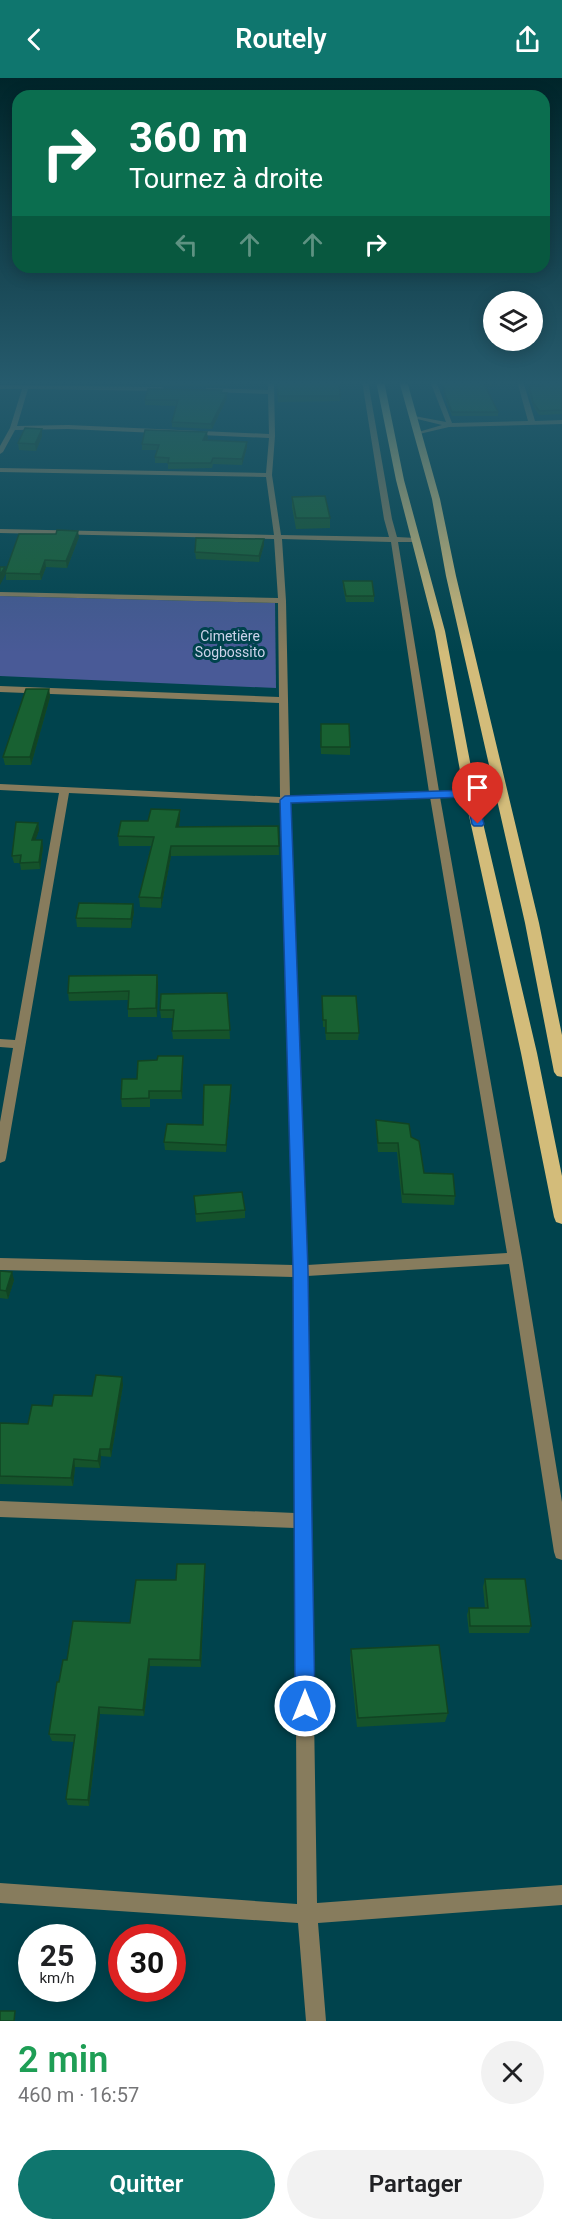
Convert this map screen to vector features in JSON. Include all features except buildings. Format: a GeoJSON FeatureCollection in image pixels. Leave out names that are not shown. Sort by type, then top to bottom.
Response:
{"type":"FeatureCollection","features":[{"type":"Feature","properties":{"kind":"main road"},"geometry":{"type":"LineString","coordinates":[[401,472],[400,480],[440,631],[469,712],[532,923],[562,1072]]}},
{"type":"Feature","properties":{"kind":"main road"},"geometry":{"type":"LineString","coordinates":[[424,472],[436,499],[451,576],[469,712],[470,793],[529,1053],[562,1217]]}},
{"type":"Feature","properties":{"kind":"street"},"geometry":{"type":"LineString","coordinates":[[90,472],[268,475]]}},
{"type":"Feature","properties":{"kind":"street"},"geometry":{"type":"LineString","coordinates":[[268,472],[278,537],[282,601],[285,800],[300,1270],[307,1914],[316,2021]]}},
{"type":"Feature","properties":{"kind":"street"},"geometry":{"type":"LineString","coordinates":[[380,472],[394,540],[420,710],[515,1258],[562,1552]]}},
{"type":"Feature","properties":{"kind":"street"},"geometry":{"type":"LineString","coordinates":[[0,531],[416,540]]}},
{"type":"Feature","properties":{"kind":"street"},"geometry":{"type":"LineString","coordinates":[[0,594],[282,601]]}},
{"type":"Feature","properties":{"kind":"street"},"geometry":{"type":"LineString","coordinates":[[0,689],[283,700]]}},
{"type":"Feature","properties":{"kind":"street"},"geometry":{"type":"LineString","coordinates":[[0,787],[285,800],[470,793]]}},
{"type":"Feature","properties":{"kind":"street"},"geometry":{"type":"LineString","coordinates":[[0,1158],[65,789]]}},
{"type":"Feature","properties":{"kind":"street"},"geometry":{"type":"LineString","coordinates":[[0,1043],[20,1044]]}},
{"type":"Feature","properties":{"kind":"street"},"geometry":{"type":"LineString","coordinates":[[0,1264],[300,1270],[515,1258]]}},
{"type":"Feature","properties":{"kind":"street"},"geometry":{"type":"LineString","coordinates":[[0,1509],[304,1521]]}},
{"type":"Feature","properties":{"kind":"street"},"geometry":{"type":"LineString","coordinates":[[0,1893],[307,1914],[562,1895]]}},
{"type":"Feature","properties":{"kind":"green space","name":"Cimetière Sogbossito"},"geometry":{"type":"Polygon","coordinates":[[[0,596],[275,603],[276,688],[0,676],[0,596]]]}},
{"type":"Feature","properties":{"kind":"route"},"geometry":{"type":"LineString","coordinates":[[305,1706],[300,1270],[285,800],[470,793],[478,824]]}}]}
